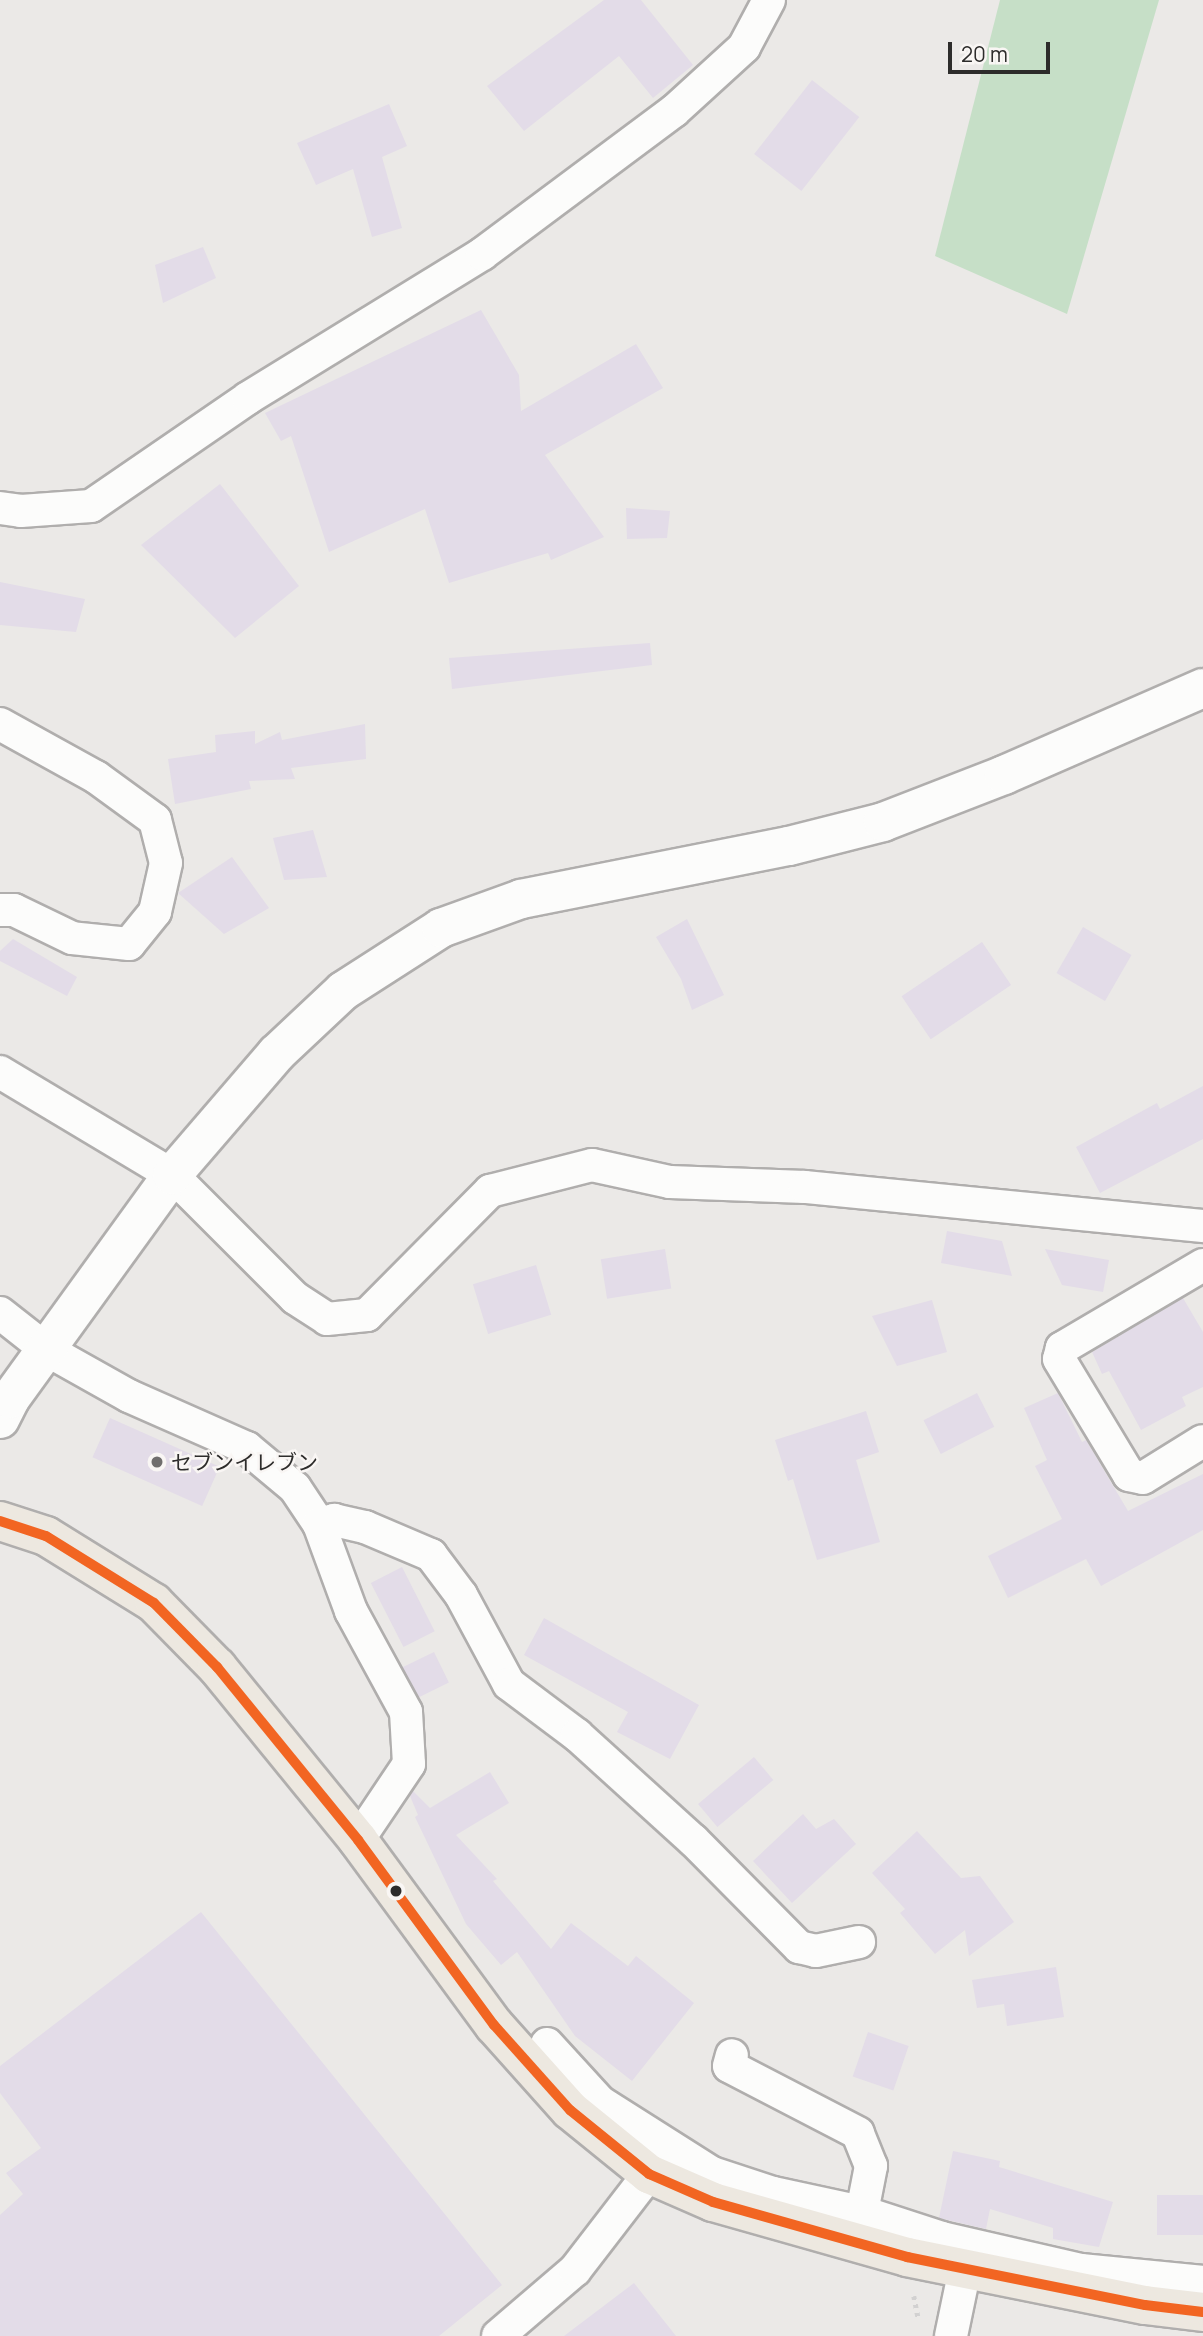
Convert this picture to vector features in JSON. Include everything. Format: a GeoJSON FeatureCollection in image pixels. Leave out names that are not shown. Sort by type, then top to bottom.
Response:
{"type":"FeatureCollection","features":[{"type":"Feature","properties":{"kind":"main road"},"geometry":{"type":"LineString","coordinates":[[0,1521],[46,1535],[154,1603],[217,1667],[358,1840],[494,2025],[570,2110],[649,2174],[732,2208],[965,2269],[1145,2305],[1203,2312]]}},
{"type":"Feature","properties":{"kind":"street"},"geometry":{"type":"LineString","coordinates":[[0,508],[21,511],[91,506],[247,398],[482,254],[674,111],[744,47],[769,0]]}},
{"type":"Feature","properties":{"kind":"street"},"geometry":{"type":"LineString","coordinates":[[0,1419],[173,1175],[276,1054],[344,991],[441,928],[521,899],[789,846],[883,822],[1004,775],[1203,688]]}},
{"type":"Feature","properties":{"kind":"street"},"geometry":{"type":"LineString","coordinates":[[0,724],[96,778],[155,820],[166,863],[155,912],[129,944],[72,938],[14,910],[0,909]]}},
{"type":"Feature","properties":{"kind":"street"},"geometry":{"type":"LineString","coordinates":[[0,1072],[173,1175],[295,1298],[327,1319],[367,1315],[490,1191],[592,1165],[670,1182],[805,1187],[1203,1226]]}},
{"type":"Feature","properties":{"kind":"street"},"geometry":{"type":"LineString","coordinates":[[1203,1265],[1062,1348],[1059,1359],[1129,1475],[1143,1478],[1203,1441]]}},
{"type":"Feature","properties":{"kind":"street"},"geometry":{"type":"LineString","coordinates":[[0,1313],[47,1350],[129,1396],[247,1448],[295,1488],[319,1524],[351,1611],[406,1712],[410,1764],[358,1840]]}},
{"type":"Feature","properties":{"kind":"street"},"geometry":{"type":"LineString","coordinates":[[319,1524],[334,1520],[365,1527],[431,1555],[461,1595],[509,1684],[577,1735],[674,1822],[799,1947],[816,1951],[859,1942]]}},
{"type":"Feature","properties":{"kind":"street"},"geometry":{"type":"LineString","coordinates":[[547,2044],[600,2102],[712,2173],[773,2193],[862,2212],[942,2238],[1082,2270],[1203,2282]]}},
{"type":"Feature","properties":{"kind":"street"},"geometry":{"type":"LineString","coordinates":[[732,2055],[729,2066],[858,2133],[871,2166],[862,2212]]}},
{"type":"Feature","properties":{"kind":"street"},"geometry":{"type":"LineString","coordinates":[[498,2336],[575,2270],[649,2174]]}},
{"type":"Feature","properties":{"kind":"street"},"geometry":{"type":"LineString","coordinates":[[951,2336],[965,2269]]}},
{"type":"Feature","properties":{"kind":"green space"},"geometry":{"type":"Polygon","coordinates":[[[1000,0],[1159,0],[1067,314],[935,256],[1000,0]]]}},
{"type":"Feature","properties":{"kind":"building"},"geometry":{"type":"Polygon","coordinates":[[[604,0],[641,0],[693,65],[653,98],[619,56],[524,131],[487,86],[604,0]]]}},
{"type":"Feature","properties":{"kind":"building"},"geometry":{"type":"Polygon","coordinates":[[[812,80],[859,117],[801,191],[754,154],[812,80]]]}},
{"type":"Feature","properties":{"kind":"building"},"geometry":{"type":"Polygon","coordinates":[[[389,104],[407,146],[382,157],[402,228],[372,237],[353,169],[316,185],[297,143],[389,104]]]}},
{"type":"Feature","properties":{"kind":"building"},"geometry":{"type":"Polygon","coordinates":[[[203,247],[216,278],[163,303],[155,265],[203,247]]]}},
{"type":"Feature","properties":{"kind":"building"},"geometry":{"type":"Polygon","coordinates":[[[481,310],[519,375],[521,411],[636,344],[663,388],[545,455],[604,537],[551,560],[548,553],[449,583],[425,509],[329,552],[291,436],[281,441],[265,413],[481,310]]]}},
{"type":"Feature","properties":{"kind":"building"},"geometry":{"type":"Polygon","coordinates":[[[220,484],[299,586],[235,638],[141,545],[220,484]]]}},
{"type":"Feature","properties":{"kind":"building"},"geometry":{"type":"Polygon","coordinates":[[[626,508],[670,511],[667,538],[627,539],[626,508]]]}},
{"type":"Feature","properties":{"kind":"building"},"geometry":{"type":"Polygon","coordinates":[[[0,582],[85,599],[76,632],[0,625],[0,582]]]}},
{"type":"Feature","properties":{"kind":"building"},"geometry":{"type":"Polygon","coordinates":[[[650,643],[652,665],[452,689],[449,658],[650,643]]]}},
{"type":"Feature","properties":{"kind":"building"},"geometry":{"type":"Polygon","coordinates":[[[365,724],[366,759],[291,768],[295,779],[249,781],[251,789],[175,804],[168,759],[216,752],[215,735],[255,731],[255,744],[280,732],[282,740],[365,724]]]}},
{"type":"Feature","properties":{"kind":"building"},"geometry":{"type":"Polygon","coordinates":[[[313,830],[327,877],[284,880],[273,838],[313,830]]]}},
{"type":"Feature","properties":{"kind":"building"},"geometry":{"type":"Polygon","coordinates":[[[232,857],[269,908],[224,934],[178,893],[232,857]]]}},
{"type":"Feature","properties":{"kind":"building"},"geometry":{"type":"Polygon","coordinates":[[[687,919],[724,995],[692,1010],[681,979],[656,937],[687,919]]]}},
{"type":"Feature","properties":{"kind":"building"},"geometry":{"type":"Polygon","coordinates":[[[1083,927],[1131,955],[1105,1001],[1056,973],[1083,927]]]}},
{"type":"Feature","properties":{"kind":"building"},"geometry":{"type":"Polygon","coordinates":[[[13,939],[77,977],[67,996],[0,961],[0,951],[13,939]]]}},
{"type":"Feature","properties":{"kind":"building"},"geometry":{"type":"Polygon","coordinates":[[[982,942],[1011,985],[931,1039],[902,996],[982,942]]]}},
{"type":"Feature","properties":{"kind":"building"},"geometry":{"type":"Polygon","coordinates":[[[1203,1086],[1203,1139],[1100,1193],[1076,1147],[1157,1103],[1160,1109],[1203,1086]]]}},
{"type":"Feature","properties":{"kind":"building"},"geometry":{"type":"Polygon","coordinates":[[[947,1231],[1002,1241],[1012,1276],[941,1263],[947,1231]]]}},
{"type":"Feature","properties":{"kind":"building"},"geometry":{"type":"Polygon","coordinates":[[[665,1249],[671,1289],[607,1299],[601,1259],[665,1249]]]}},
{"type":"Feature","properties":{"kind":"building"},"geometry":{"type":"Polygon","coordinates":[[[1045,1249],[1109,1260],[1103,1292],[1062,1285],[1045,1249]]]}},
{"type":"Feature","properties":{"kind":"building"},"geometry":{"type":"Polygon","coordinates":[[[536,1265],[551,1315],[488,1334],[473,1284],[536,1265]]]}},
{"type":"Feature","properties":{"kind":"building"},"geometry":{"type":"Polygon","coordinates":[[[1183,1298],[1203,1332],[1203,1387],[1182,1397],[1186,1406],[1141,1430],[1109,1371],[1102,1374],[1092,1352],[1183,1298]]]}},
{"type":"Feature","properties":{"kind":"building"},"geometry":{"type":"Polygon","coordinates":[[[932,1300],[947,1352],[897,1366],[872,1316],[932,1300]]]}},
{"type":"Feature","properties":{"kind":"building"},"geometry":{"type":"Polygon","coordinates":[[[977,1393],[994,1427],[941,1454],[924,1420],[977,1393]]]}},
{"type":"Feature","properties":{"kind":"building"},"geometry":{"type":"Polygon","coordinates":[[[1058,1393],[1082,1442],[1086,1440],[1128,1511],[1203,1474],[1203,1530],[1101,1586],[1086,1559],[1008,1598],[988,1556],[1062,1519],[1035,1466],[1047,1460],[1024,1408],[1058,1393]]]}},
{"type":"Feature","properties":{"kind":"building"},"geometry":{"type":"Polygon","coordinates":[[[866,1411],[879,1452],[856,1460],[880,1542],[817,1560],[793,1479],[788,1481],[775,1440],[866,1411]]]}},
{"type":"Feature","properties":{"kind":"building","name":"セブンイレブン"},"geometry":{"type":"Polygon","coordinates":[[[110,1418],[220,1467],[202,1506],[93,1457],[110,1418]]]}},
{"type":"Feature","properties":{"kind":"building"},"geometry":{"type":"Polygon","coordinates":[[[402,1567],[435,1631],[404,1647],[371,1583],[402,1567]]]}},
{"type":"Feature","properties":{"kind":"building"},"geometry":{"type":"Polygon","coordinates":[[[544,1618],[699,1705],[670,1759],[617,1732],[628,1712],[524,1655],[544,1618]]]}},
{"type":"Feature","properties":{"kind":"building"},"geometry":{"type":"Polygon","coordinates":[[[434,1652],[449,1683],[417,1698],[403,1667],[434,1652]]]}},
{"type":"Feature","properties":{"kind":"building"},"geometry":{"type":"Polygon","coordinates":[[[754,1757],[773,1780],[717,1827],[698,1804],[754,1757]]]}},
{"type":"Feature","properties":{"kind":"building"},"geometry":{"type":"Polygon","coordinates":[[[490,1772],[509,1803],[456,1835],[497,1879],[493,1881],[551,1949],[571,1923],[628,1966],[636,1956],[694,2003],[632,2081],[575,2036],[517,1952],[501,1965],[466,1924],[415,1817],[418,1815],[410,1796],[413,1791],[430,1808],[490,1772]]]}},
{"type":"Feature","properties":{"kind":"building"},"geometry":{"type":"Polygon","coordinates":[[[803,1814],[816,1829],[834,1819],[856,1844],[792,1903],[753,1861],[803,1814]]]}},
{"type":"Feature","properties":{"kind":"building"},"geometry":{"type":"Polygon","coordinates":[[[917,1831],[961,1878],[980,1876],[1014,1922],[969,1956],[965,1930],[935,1954],[900,1913],[905,1909],[872,1873],[917,1831]]]}},
{"type":"Feature","properties":{"kind":"building"},"geometry":{"type":"Polygon","coordinates":[[[201,1912],[502,2285],[439,2336],[0,2336],[0,2215],[23,2194],[6,2173],[41,2148],[0,2093],[0,2066],[201,1912]]]}},
{"type":"Feature","properties":{"kind":"building"},"geometry":{"type":"Polygon","coordinates":[[[1056,1967],[1064,2017],[1007,2026],[1004,2004],[977,2008],[972,1980],[1056,1967]]]}},
{"type":"Feature","properties":{"kind":"building"},"geometry":{"type":"Polygon","coordinates":[[[868,2032],[909,2046],[893,2090],[853,2076],[868,2032]]]}},
{"type":"Feature","properties":{"kind":"building"},"geometry":{"type":"Polygon","coordinates":[[[953,2151],[1000,2161],[999,2167],[1113,2202],[1099,2247],[1053,2239],[1053,2228],[990,2209],[986,2229],[939,2218],[953,2151]]]}},
{"type":"Feature","properties":{"kind":"building"},"geometry":{"type":"Polygon","coordinates":[[[1157,2195],[1203,2195],[1203,2235],[1157,2235],[1157,2195]]]}},
{"type":"Feature","properties":{"kind":"building"},"geometry":{"type":"Polygon","coordinates":[[[634,2283],[676,2336],[564,2336],[634,2283]]]}},
{"type":"Feature","properties":{"kind":"transit line"},"geometry":{"type":"LineString","coordinates":[[0,1521],[46,1536],[154,1603],[217,1667],[358,1840],[494,2025],[570,2110],[649,2174],[713,2202],[907,2257],[1145,2305],[1203,2312]]}},
{"type":"Feature","properties":{"kind":"place","name":"セブンイレブン"},"geometry":{"type":"Point","coordinates":[157,1462]}}]}
